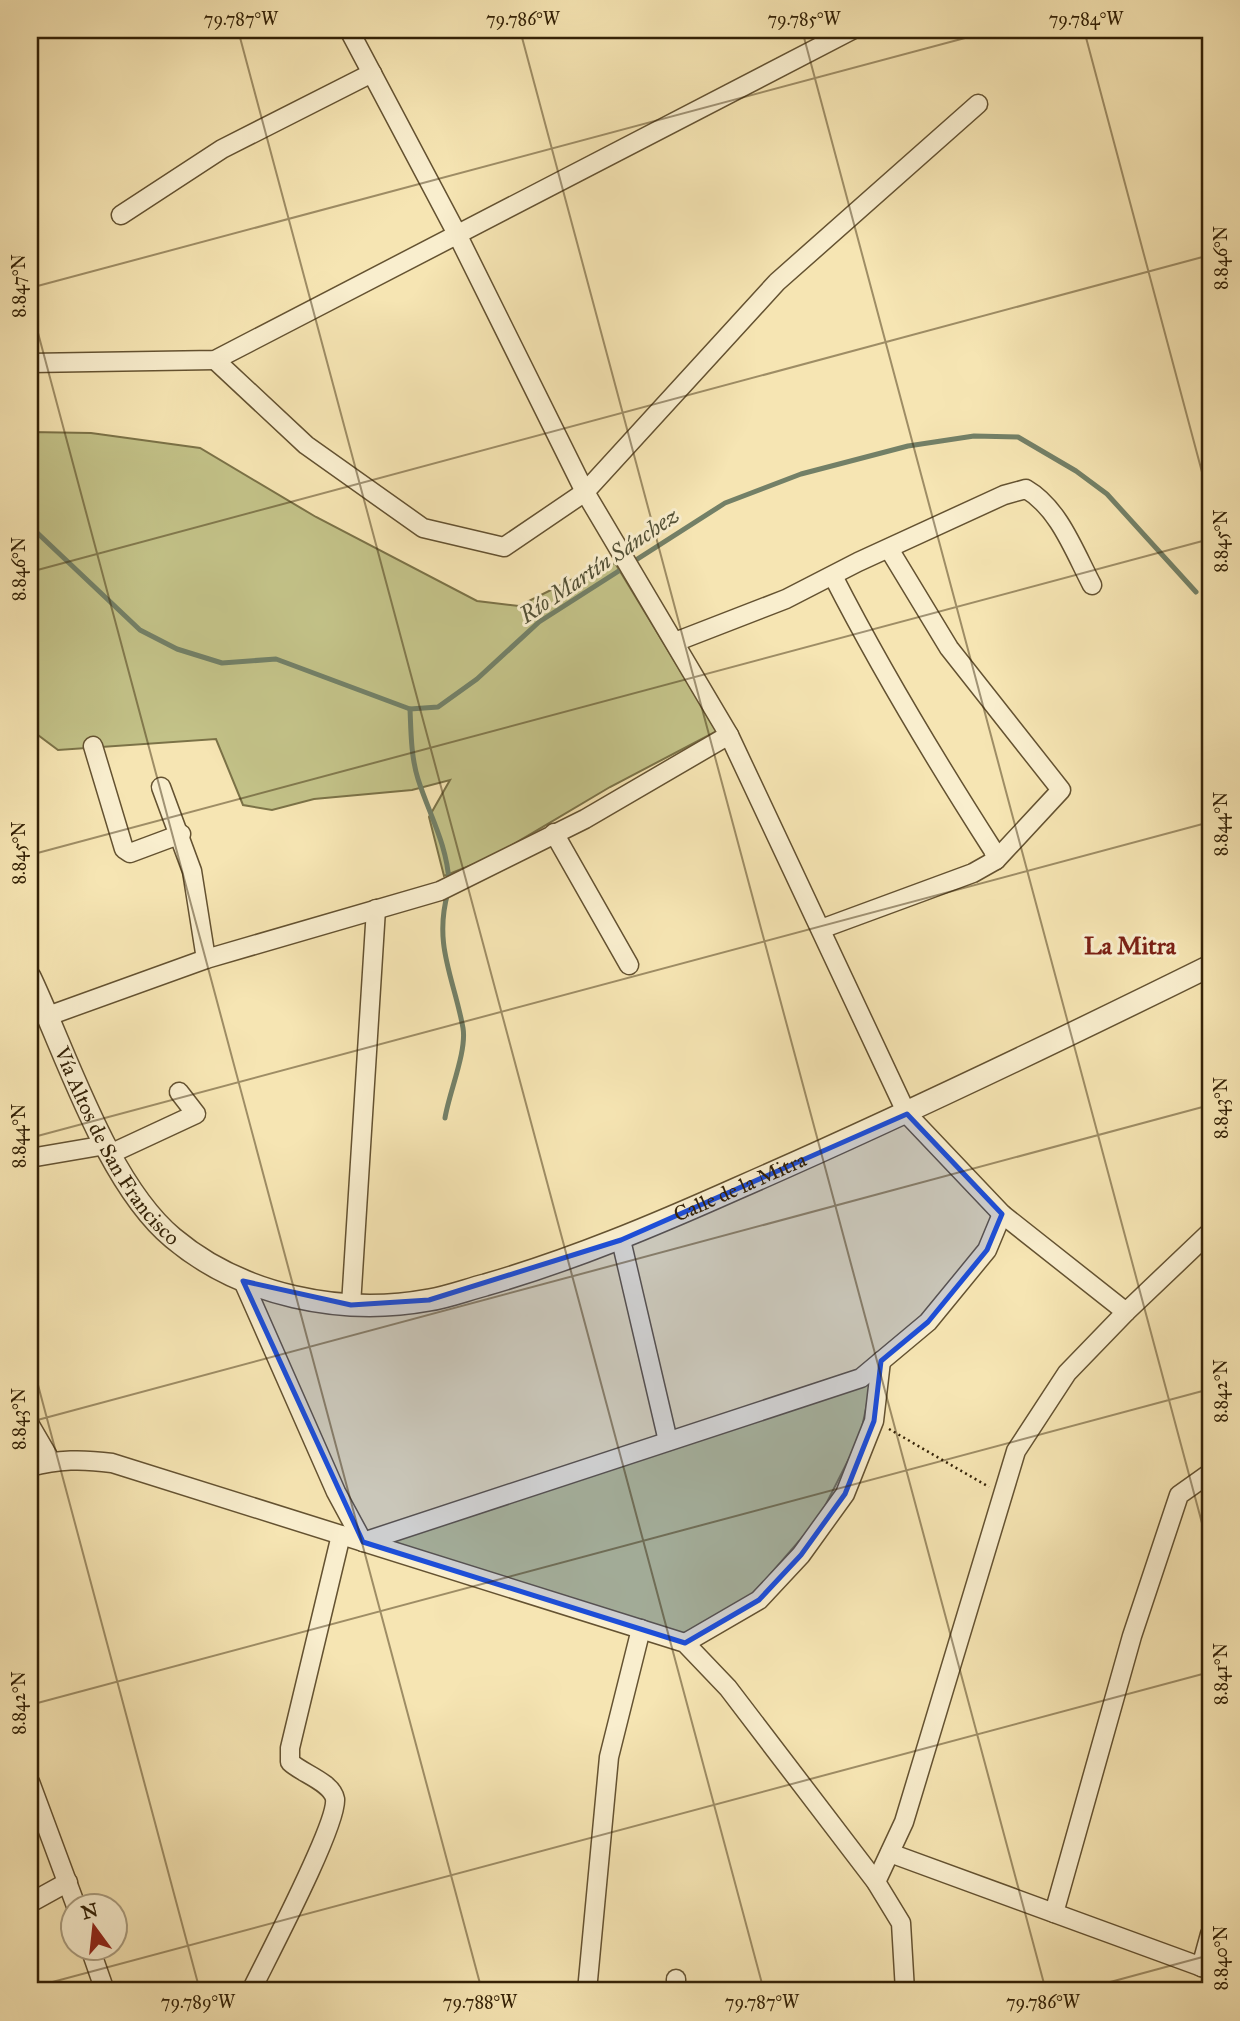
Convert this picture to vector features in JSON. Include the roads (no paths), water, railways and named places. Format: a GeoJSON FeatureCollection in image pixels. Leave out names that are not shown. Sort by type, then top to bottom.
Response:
{"type":"FeatureCollection","features":[{"type":"Feature","properties":{"kind":"street"},"geometry":{"type":"LineString","coordinates":[[349,30],[457,234],[585,492],[729,735],[907,1114],[1002,1214],[1126,1312]]}},
{"type":"Feature","properties":{"kind":"street"},"geometry":{"type":"LineString","coordinates":[[30,363],[215,359],[852,30]]}},
{"type":"Feature","properties":{"kind":"street"},"geometry":{"type":"LineString","coordinates":[[121,215],[222,149],[372,74]]}},
{"type":"Feature","properties":{"kind":"street"},"geometry":{"type":"LineString","coordinates":[[215,359],[306,445],[423,528],[504,547],[585,492],[777,282],[978,104]]}},
{"type":"Feature","properties":{"kind":"street"},"geometry":{"type":"LineString","coordinates":[[675,642],[740,619],[1004,495],[1026,489],[1040,496],[1054,515],[1092,585]]}},
{"type":"Feature","properties":{"kind":"street"},"geometry":{"type":"LineString","coordinates":[[821,929],[973,873],[996,860],[1061,790],[949,648],[889,549]]}},
{"type":"Feature","properties":{"kind":"street"},"geometry":{"type":"LineString","coordinates":[[833,576],[930,751],[993,850],[996,860]]}},
{"type":"Feature","properties":{"kind":"street"},"geometry":{"type":"LineString","coordinates":[[48,1016],[206,959],[440,891],[585,819],[729,735]]}},
{"type":"Feature","properties":{"kind":"street"},"geometry":{"type":"LineString","coordinates":[[93,746],[124,849],[130,853],[181,834]]}},
{"type":"Feature","properties":{"kind":"street"},"geometry":{"type":"LineString","coordinates":[[161,787],[181,834],[198,896],[206,959]]}},
{"type":"Feature","properties":{"kind":"street"},"geometry":{"type":"LineString","coordinates":[[554,833],[629,965]]}},
{"type":"Feature","properties":{"kind":"street"},"geometry":{"type":"LineString","coordinates":[[351,1305],[376,909]]}},
{"type":"Feature","properties":{"kind":"street","name":"Calle de la Mitra"},"geometry":{"type":"LineString","coordinates":[[243,1281],[311,1300],[351,1305],[429,1300],[535,1271],[621,1240],[907,1114],[1210,966]]}},
{"type":"Feature","properties":{"kind":"street","name":"Vía Altos de San Francisco"},"geometry":{"type":"LineString","coordinates":[[30,977],[108,1150],[151,1216],[196,1256],[243,1281]]}},
{"type":"Feature","properties":{"kind":"street"},"geometry":{"type":"LineString","coordinates":[[30,1158],[108,1150],[196,1114],[179,1092]]}},
{"type":"Feature","properties":{"kind":"street"},"geometry":{"type":"LineString","coordinates":[[363,1542],[861,1378],[928,1322],[987,1250],[1002,1214]]}},
{"type":"Feature","properties":{"kind":"street"},"geometry":{"type":"LineString","coordinates":[[876,1882],[904,1822],[1016,1451],[1067,1373],[1210,1232]]}},
{"type":"Feature","properties":{"kind":"street"},"geometry":{"type":"LineString","coordinates":[[621,1240],[668,1441]]}},
{"type":"Feature","properties":{"kind":"street"},"geometry":{"type":"LineString","coordinates":[[243,1281],[336,1492],[363,1542]]}},
{"type":"Feature","properties":{"kind":"street"},"geometry":{"type":"LineString","coordinates":[[685,1643],[759,1600],[802,1555],[845,1494],[874,1421],[881,1361]]}},
{"type":"Feature","properties":{"kind":"street"},"geometry":{"type":"LineString","coordinates":[[30,1425],[51,1461]]}},
{"type":"Feature","properties":{"kind":"street"},"geometry":{"type":"LineString","coordinates":[[30,1467],[51,1461],[80,1459],[112,1463],[685,1643],[728,1688],[876,1882],[901,1923],[905,1991]]}},
{"type":"Feature","properties":{"kind":"street"},"geometry":{"type":"LineString","coordinates":[[1055,1913],[1132,1636],[1179,1495],[1210,1473]]}},
{"type":"Feature","properties":{"kind":"street"},"geometry":{"type":"LineString","coordinates":[[251,1991],[326,1836],[335,1800],[330,1788],[301,1773],[290,1762],[290,1748],[341,1535]]}},
{"type":"Feature","properties":{"kind":"street"},"geometry":{"type":"LineString","coordinates":[[587,1991],[610,1758],[641,1629]]}},
{"type":"Feature","properties":{"kind":"street"},"geometry":{"type":"LineString","coordinates":[[30,1782],[71,1892]]}},
{"type":"Feature","properties":{"kind":"street"},"geometry":{"type":"LineString","coordinates":[[890,1853],[1206,1969],[1210,1934]]}},
{"type":"Feature","properties":{"kind":"street"},"geometry":{"type":"LineString","coordinates":[[30,1903],[68,1882]]}},
{"type":"Feature","properties":{"kind":"street"},"geometry":{"type":"LineString","coordinates":[[95,1962],[105,1991]]}},
{"type":"Feature","properties":{"kind":"waterway","name":"Río Martín Sánchez"},"geometry":{"type":"LineString","coordinates":[[30,526],[140,630],[177,649],[222,663],[276,659],[410,709],[438,707],[477,679],[539,622],[725,503],[801,474],[908,446],[974,436],[1018,437],[1076,471],[1107,494],[1196,592]]}},
{"type":"Feature","properties":{"kind":"waterway"},"geometry":{"type":"LineString","coordinates":[[410,709],[416,771],[441,842],[449,882]]}},
{"type":"Feature","properties":{"kind":"waterway"},"geometry":{"type":"LineString","coordinates":[[445,1118],[464,1037],[444,945],[444,911],[448,892]]}},
{"type":"Feature","properties":{"kind":"district","name":"La Mitra"},"geometry":{"type":"Point","coordinates":[1130,946]}}]}
